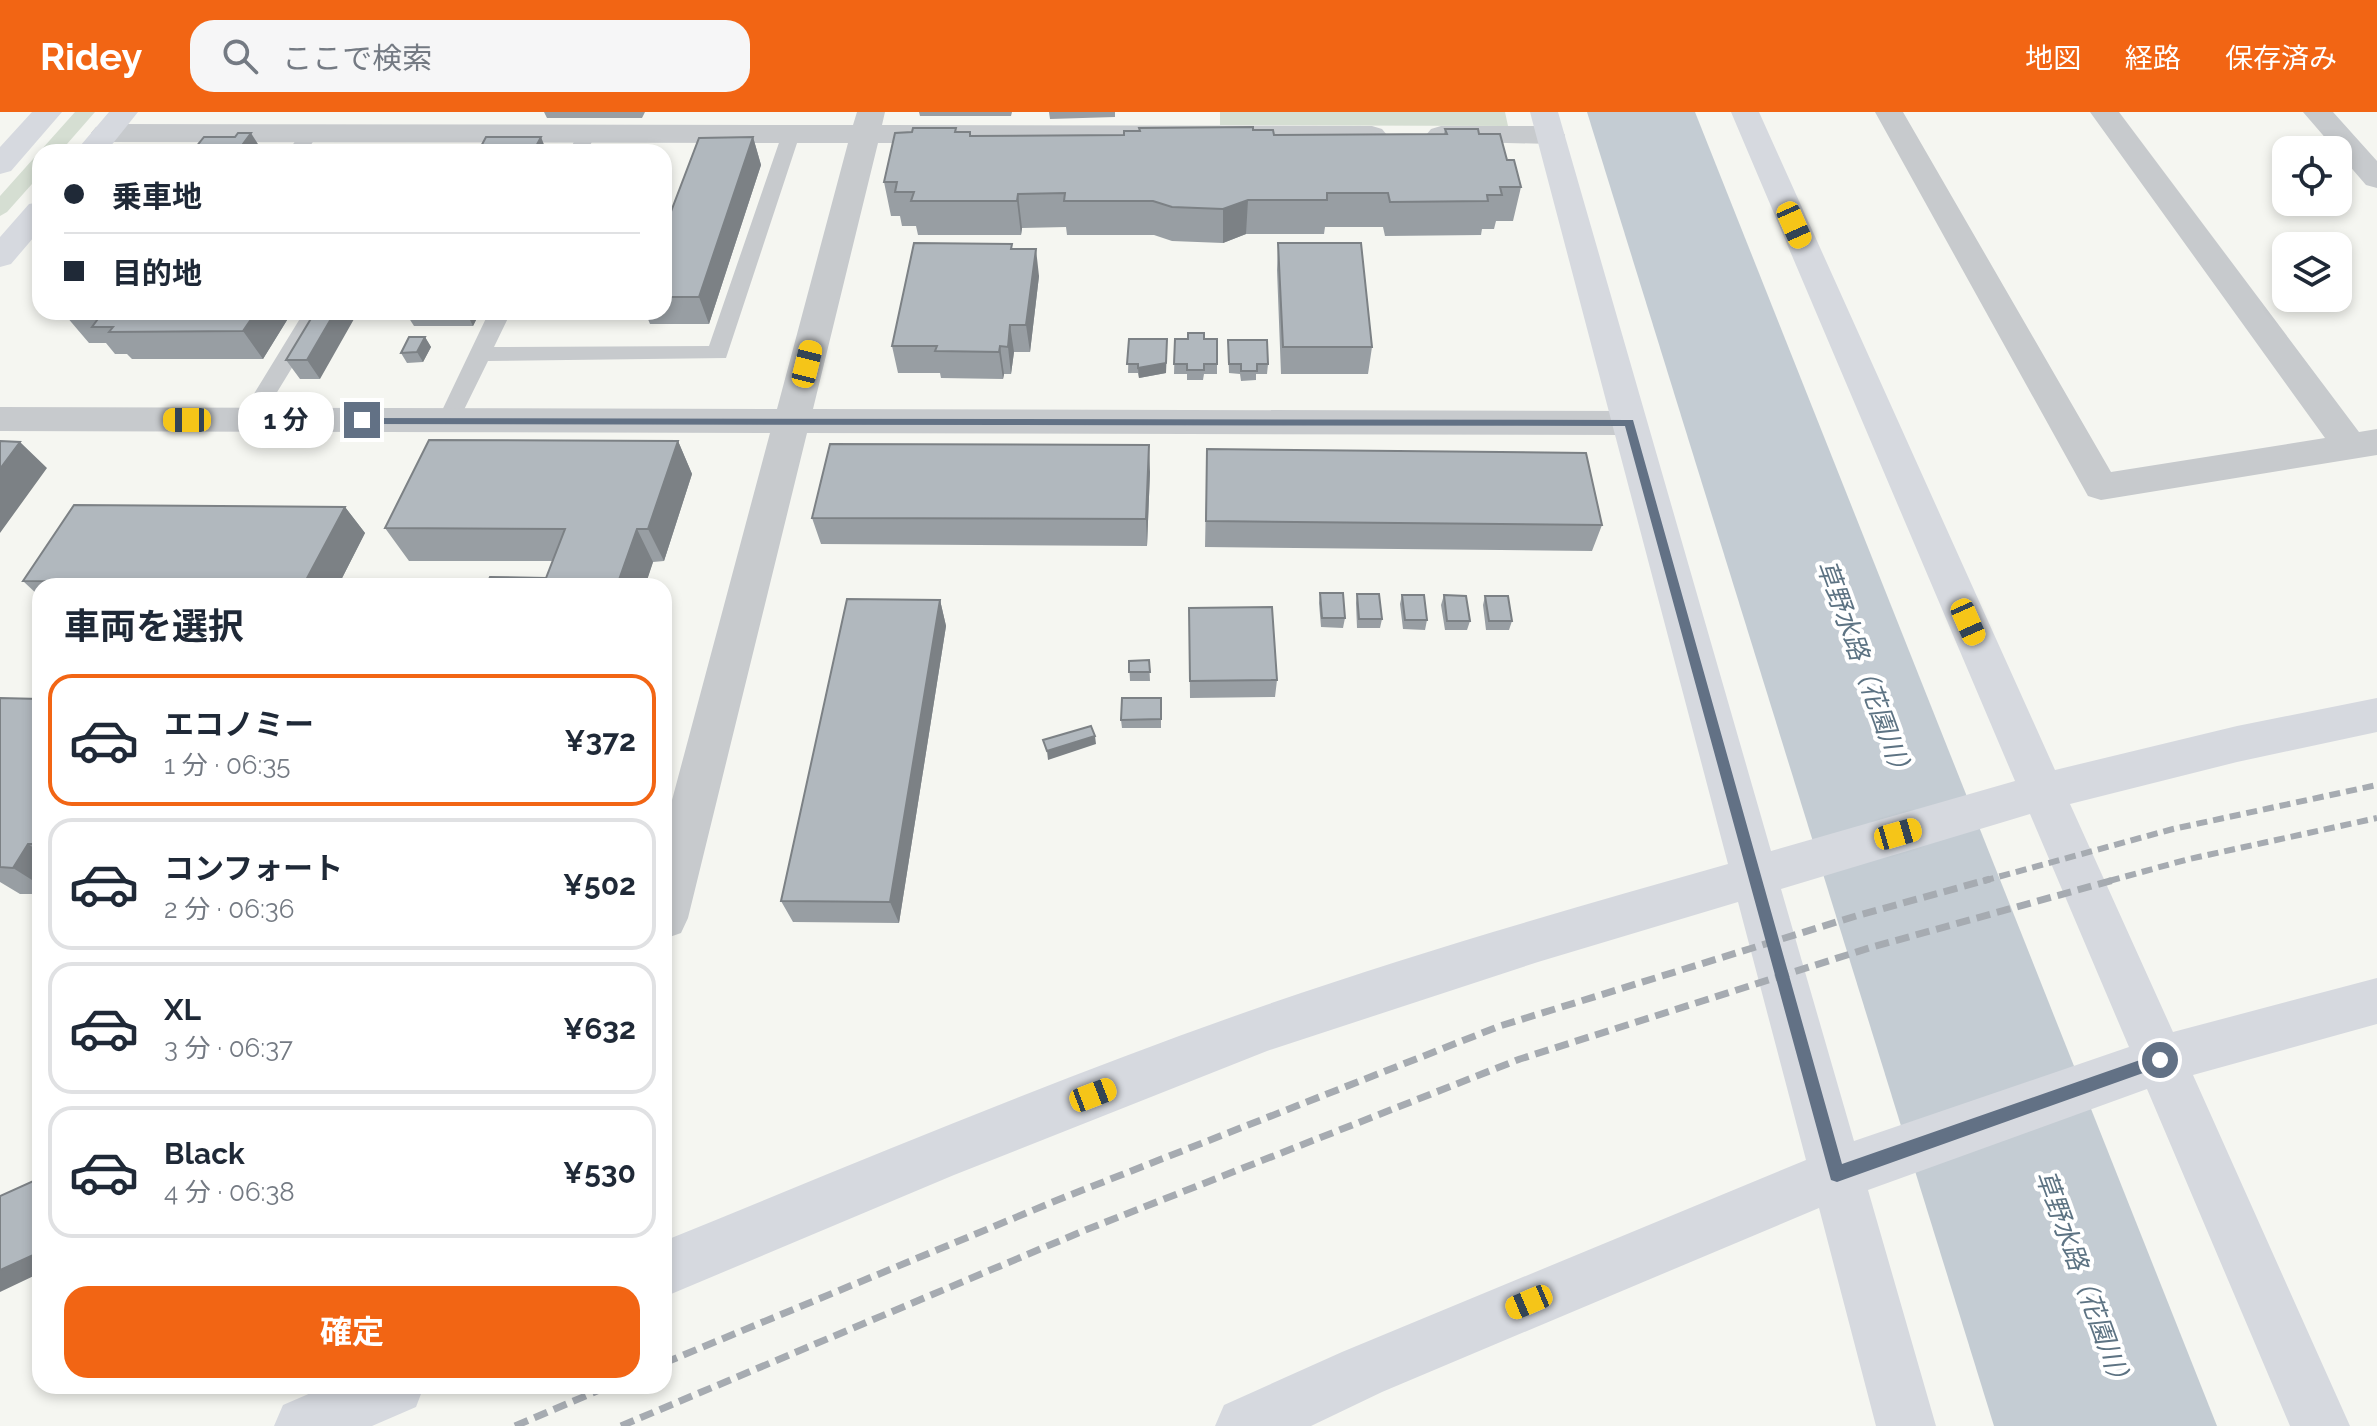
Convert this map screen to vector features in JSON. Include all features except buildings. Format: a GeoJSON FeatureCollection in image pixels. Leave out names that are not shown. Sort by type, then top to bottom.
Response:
{"type":"FeatureCollection","features":[{"type":"Feature","properties":{"kind":"street"},"geometry":{"type":"LineString","coordinates":[[0,165],[48,112]]}},
{"type":"Feature","properties":{"kind":"street"},"geometry":{"type":"LineString","coordinates":[[1745,112],[2320,1426]]}},
{"type":"Feature","properties":{"kind":"street"},"geometry":{"type":"LineString","coordinates":[[1889,112],[2101,487],[2363,444],[2104,112]]}},
{"type":"Feature","properties":{"kind":"street"},"geometry":{"type":"LineString","coordinates":[[2317,112],[2377,179]]}},
{"type":"Feature","properties":{"kind":"street"},"geometry":{"type":"LineString","coordinates":[[672,887],[868,123]]}},
{"type":"Feature","properties":{"kind":"street"},"geometry":{"type":"LineString","coordinates":[[107,132],[304,142],[583,143],[791,134],[868,123],[1547,124],[1906,1426]]}},
{"type":"Feature","properties":{"kind":"street"},"geometry":{"type":"LineString","coordinates":[[1,256],[32,220]]}},
{"type":"Feature","properties":{"kind":"street"},"geometry":{"type":"LineString","coordinates":[[0,419],[1629,423]]}},
{"type":"Feature","properties":{"kind":"street"},"geometry":{"type":"LineString","coordinates":[[672,1266],[948,1151],[1266,1028],[1538,940],[2042,792],[2237,744],[2377,715]]}},
{"type":"Feature","properties":{"kind":"street"},"geometry":{"type":"LineString","coordinates":[[1245,1426],[1362,1372],[1837,1174],[2160,1060],[2377,1001]]}},
{"type":"Feature","properties":{"kind":"street"},"geometry":{"type":"LineString","coordinates":[[304,1426],[377,1394]]}},
{"type":"Feature","properties":{"kind":"lane"},"geometry":{"type":"LineString","coordinates":[[480,354],[718,353],[791,134]]}},
{"type":"Feature","properties":{"kind":"lane"},"geometry":{"type":"LineString","coordinates":[[249,420],[310,320]]}},
{"type":"Feature","properties":{"kind":"lane"},"geometry":{"type":"LineString","coordinates":[[448,421],[496,320]]}},
{"type":"Feature","properties":{"kind":"shaded area"},"geometry":{"type":"Polygon","coordinates":[[[75,112],[95,112],[67,144],[46,144],[75,112]]]}},
{"type":"Feature","properties":{"kind":"shaded area"},"geometry":{"type":"Polygon","coordinates":[[[1220,112],[1505,112],[1508,126],[1220,125],[1220,112]]]}},
{"type":"Feature","properties":{"kind":"shaded area"},"geometry":{"type":"Polygon","coordinates":[[[32,160],[32,184],[0,216],[0,196],[32,160]]]}},
{"type":"Feature","properties":{"kind":"water","name":"草野水路（花園川）"},"geometry":{"type":"Polygon","coordinates":[[[1587,112],[1695,112],[2217,1426],[1994,1426],[1587,112]]]}},
{"type":"Feature","properties":{"kind":"railway"},"geometry":{"type":"LineString","coordinates":[[1983,881],[2173,829],[2377,785]]}},
{"type":"Feature","properties":{"kind":"railway"},"geometry":{"type":"LineString","coordinates":[[2109,881],[2189,859],[2377,818]]}},
{"type":"Feature","properties":{"kind":"railway"},"geometry":{"type":"LineString","coordinates":[[672,1360],[1065,1197],[1500,1026],[1856,916],[1990,879]]}},
{"type":"Feature","properties":{"kind":"railway"},"geometry":{"type":"LineString","coordinates":[[621,1426],[1083,1231],[1520,1059],[1869,948],[2117,879]]}},
{"type":"Feature","properties":{"kind":"railway"},"geometry":{"type":"LineString","coordinates":[[515,1426],[590,1394]]}},
{"type":"Feature","properties":{"kind":"route"},"geometry":{"type":"LineString","coordinates":[[362,420],[1629,423],[1837,1174],[2160,1060]]}}]}
